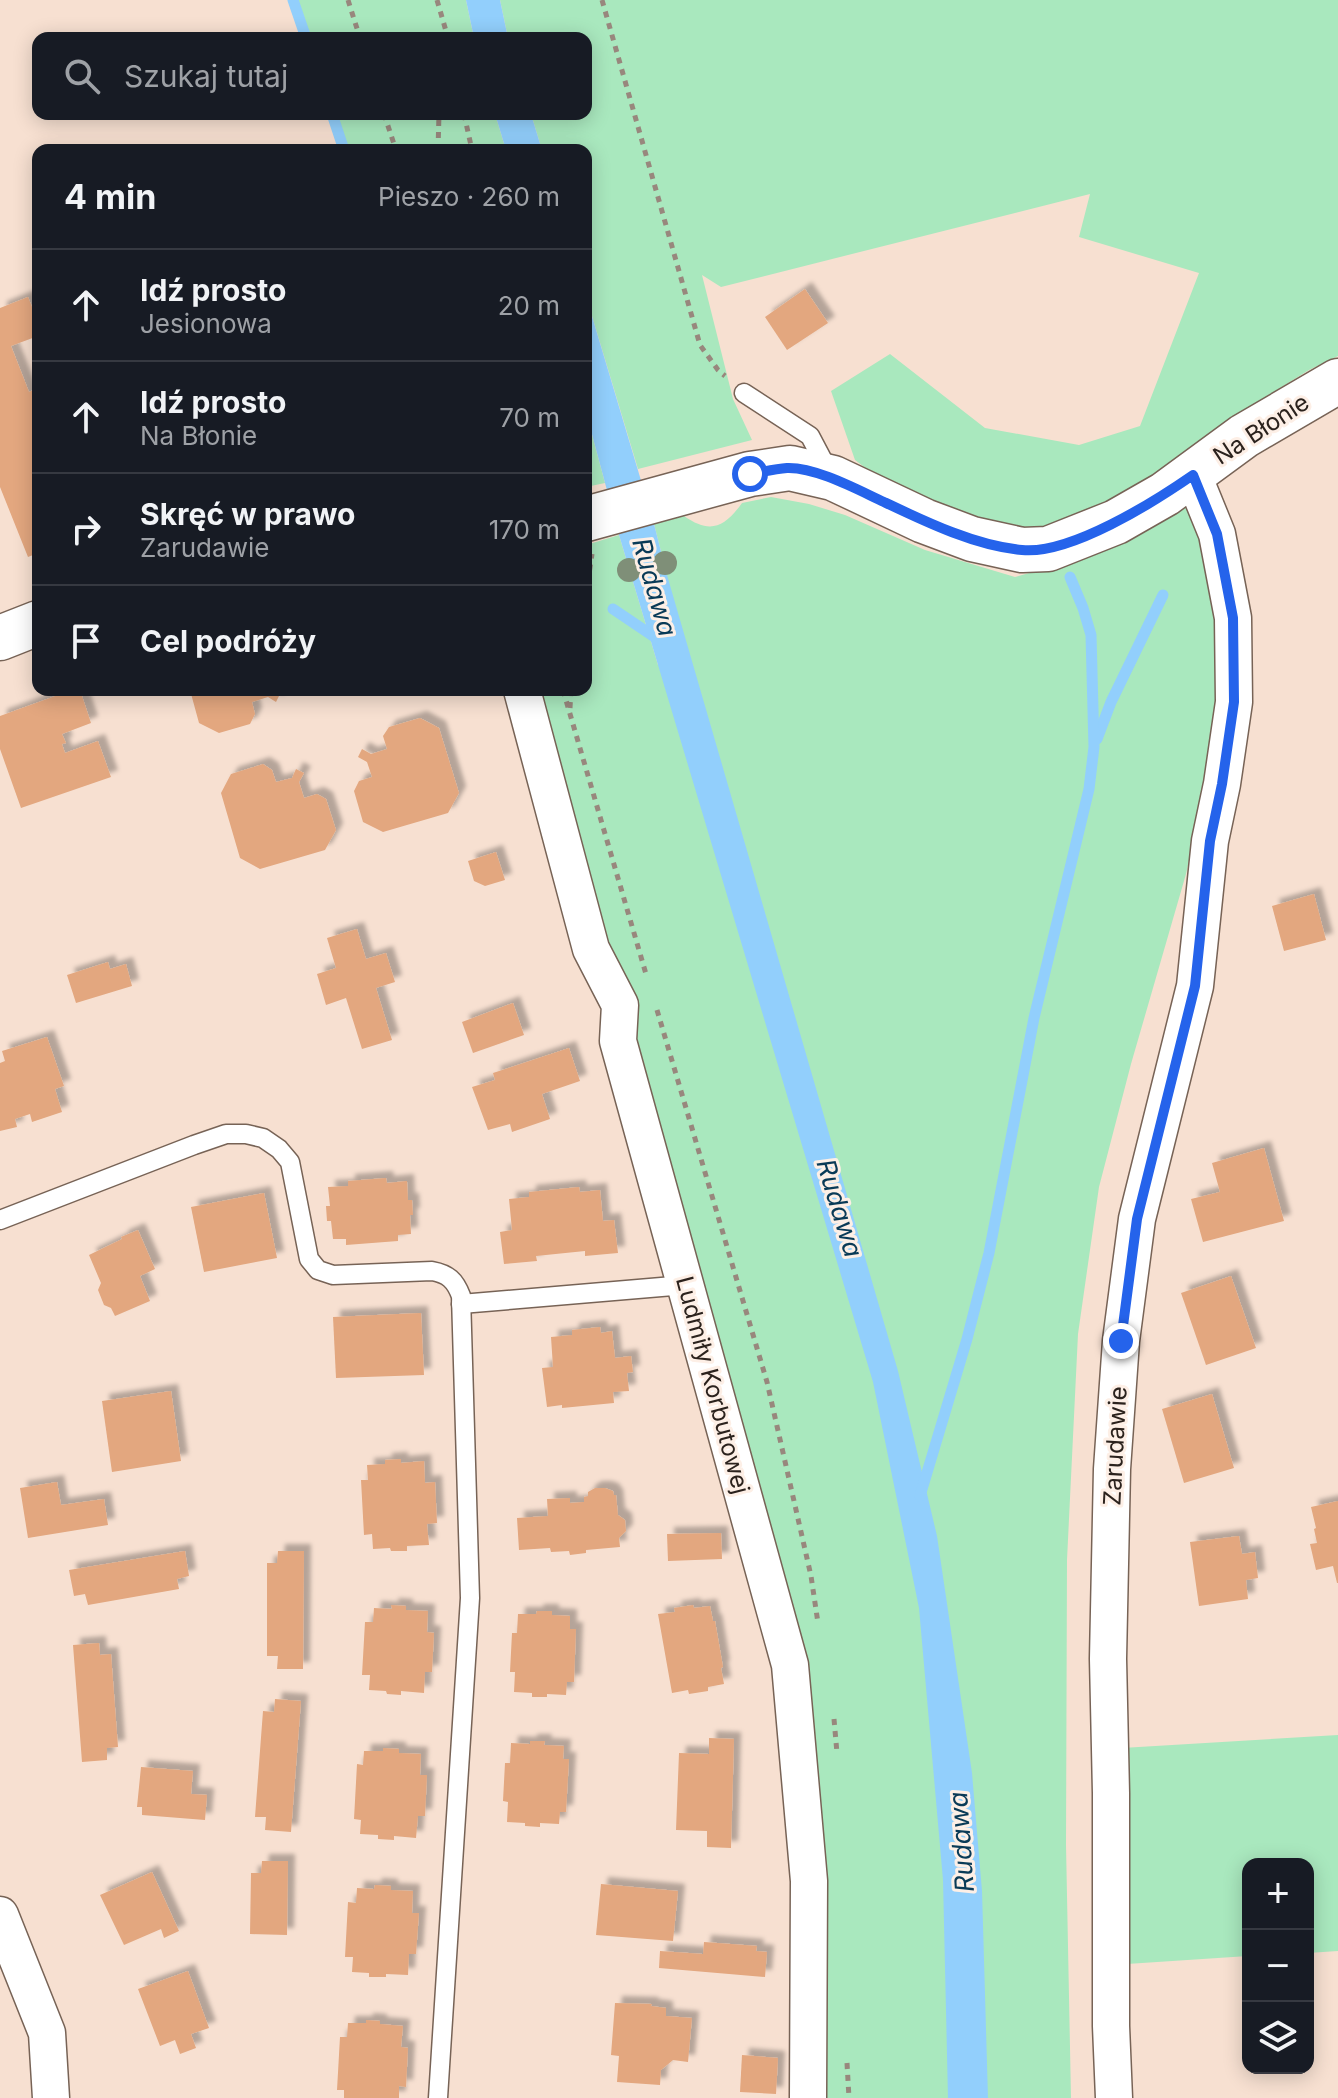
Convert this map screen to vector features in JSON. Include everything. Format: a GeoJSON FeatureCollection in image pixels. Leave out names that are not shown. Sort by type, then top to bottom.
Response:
{"type":"FeatureCollection","features":[{"type":"Feature","properties":{"kind":"street","name":"Na Błonie"},"geometry":{"type":"LineString","coordinates":[[592,517],[750,474],[790,468],[833,478],[924,521],[972,539],[1022,550],[1048,549],[1116,522],[1165,494],[1244,436],[1338,381]]}},
{"type":"Feature","properties":{"kind":"street","name":"Zarudawie"},"geometry":{"type":"LineString","coordinates":[[1114,2098],[1108,1659],[1112,1469],[1121,1341],[1137,1219],[1195,986],[1210,841],[1234,702],[1233,618],[1217,534],[1193,475]]}},
{"type":"Feature","properties":{"kind":"street"},"geometry":{"type":"LineString","coordinates":[[0,638],[32,625]]}},
{"type":"Feature","properties":{"kind":"street","name":"Ludmiły Korbutowej"},"geometry":{"type":"LineString","coordinates":[[524,696],[591,949],[620,1005],[618,1041],[790,1665],[809,1881],[808,2098]]}},
{"type":"Feature","properties":{"kind":"street"},"geometry":{"type":"LineString","coordinates":[[0,1918],[47,2033],[51,2098]]}},
{"type":"Feature","properties":{"kind":"lane"},"geometry":{"type":"LineString","coordinates":[[744,393],[810,436],[833,478]]}},
{"type":"Feature","properties":{"kind":"lane"},"geometry":{"type":"LineString","coordinates":[[0,1220],[194,1145],[226,1134],[246,1134],[263,1138],[279,1149],[290,1162],[309,1259],[318,1270],[333,1275],[432,1271],[446,1274],[457,1285],[461,1296],[470,1598],[438,2098]]}},
{"type":"Feature","properties":{"kind":"lane"},"geometry":{"type":"LineString","coordinates":[[461,1304],[685,1285]]}},
{"type":"Feature","properties":{"kind":"path"},"geometry":{"type":"LineString","coordinates":[[348,0],[358,32]]}},
{"type":"Feature","properties":{"kind":"path"},"geometry":{"type":"LineString","coordinates":[[437,0],[446,32]]}},
{"type":"Feature","properties":{"kind":"path"},"geometry":{"type":"LineString","coordinates":[[602,0],[700,345],[718,370]]}},
{"type":"Feature","properties":{"kind":"path"},"geometry":{"type":"LineString","coordinates":[[386,120],[394,144]]}},
{"type":"Feature","properties":{"kind":"path"},"geometry":{"type":"LineString","coordinates":[[438,144],[439,120]]}},
{"type":"Feature","properties":{"kind":"path"},"geometry":{"type":"LineString","coordinates":[[465,120],[471,144]]}},
{"type":"Feature","properties":{"kind":"path"},"geometry":{"type":"LineString","coordinates":[[565,696],[569,713],[570,696]]}},
{"type":"Feature","properties":{"kind":"green space"},"geometry":{"type":"Polygon","coordinates":[[[294,0],[466,0],[473,32],[303,32],[294,0]]]}},
{"type":"Feature","properties":{"kind":"green space"},"geometry":{"type":"Polygon","coordinates":[[[500,0],[1338,0],[1338,356],[1309,370],[1216,428],[1152,476],[1082,515],[1041,530],[1005,531],[888,485],[855,460],[831,391],[890,354],[985,428],[1079,445],[1140,426],[1199,273],[1079,237],[1090,194],[721,287],[702,275],[733,399],[752,440],[638,469],[592,316],[592,144],[540,144],[533,120],[592,120],[592,32],[507,32],[500,0]]]}},
{"type":"Feature","properties":{"kind":"green space"},"geometry":{"type":"Polygon","coordinates":[[[330,120],[497,120],[504,144],[337,144],[330,120]]]}},
{"type":"Feature","properties":{"kind":"green space"},"geometry":{"type":"Polygon","coordinates":[[[592,434],[605,483],[592,486],[592,434]]]}},
{"type":"Feature","properties":{"kind":"green space"},"geometry":{"type":"Polygon","coordinates":[[[771,497],[809,504],[845,515],[925,550],[1015,577],[1078,559],[1179,507],[1190,509],[1199,521],[1215,588],[1217,735],[1186,874],[1099,1187],[1078,1334],[1067,1560],[1066,1845],[1071,2098],[819,2098],[800,1663],[529,696],[592,696],[592,543],[619,535],[658,665],[667,575],[654,524],[684,516],[702,525],[716,526],[729,518],[742,503],[771,497]]]}},
{"type":"Feature","properties":{"kind":"green space"},"geometry":{"type":"Polygon","coordinates":[[[1338,1735],[1338,1951],[1314,1953],[1314,1858],[1242,1858],[1242,1956],[1127,1964],[1122,1748],[1338,1735]]]}},
{"type":"Feature","properties":{"kind":"water"},"geometry":{"type":"Polygon","coordinates":[[[466,0],[500,0],[507,32],[473,32],[466,0]]]}},
{"type":"Feature","properties":{"kind":"water"},"geometry":{"type":"Polygon","coordinates":[[[497,120],[533,120],[540,144],[504,144],[497,120]]]}},
{"type":"Feature","properties":{"kind":"water","name":"Rudawa"},"geometry":{"type":"Polygon","coordinates":[[[592,316],[898,1371],[937,1536],[972,1773],[982,1891],[988,2098],[948,2098],[943,1880],[919,1608],[873,1382],[619,535],[592,434],[592,316]]]}},
{"type":"Feature","properties":{"kind":"building"},"geometry":{"type":"Polygon","coordinates":[[[805,289],[828,323],[787,350],[765,317],[805,289]]]}},
{"type":"Feature","properties":{"kind":"building"},"geometry":{"type":"Polygon","coordinates":[[[28,297],[32,307],[32,338],[11,346],[29,392],[32,391],[32,555],[28,557],[0,487],[0,308],[28,297]]]}},
{"type":"Feature","properties":{"kind":"building"},"geometry":{"type":"Polygon","coordinates":[[[55,696],[82,696],[91,723],[62,734],[66,743],[62,744],[65,753],[98,741],[111,777],[21,808],[0,749],[0,716],[55,696]]]}},
{"type":"Feature","properties":{"kind":"building"},"geometry":{"type":"Polygon","coordinates":[[[192,696],[279,696],[276,702],[268,697],[252,702],[255,714],[250,724],[219,733],[199,723],[192,696]]]}},
{"type":"Feature","properties":{"kind":"building"},"geometry":{"type":"Polygon","coordinates":[[[420,718],[439,728],[459,793],[448,813],[383,832],[363,822],[354,791],[359,781],[372,777],[367,762],[358,757],[362,749],[371,754],[387,749],[383,736],[389,727],[420,718]]]}},
{"type":"Feature","properties":{"kind":"building"},"geometry":{"type":"Polygon","coordinates":[[[263,764],[272,770],[276,782],[292,778],[296,769],[304,773],[299,782],[304,798],[317,794],[326,799],[336,830],[325,850],[260,869],[240,858],[221,793],[231,774],[263,764]]]}},
{"type":"Feature","properties":{"kind":"building"},"geometry":{"type":"Polygon","coordinates":[[[496,852],[505,880],[485,886],[474,881],[468,861],[496,852]]]}},
{"type":"Feature","properties":{"kind":"building"},"geometry":{"type":"Polygon","coordinates":[[[1314,894],[1326,940],[1284,951],[1272,906],[1314,894]]]}},
{"type":"Feature","properties":{"kind":"building"},"geometry":{"type":"Polygon","coordinates":[[[357,929],[366,959],[386,953],[395,982],[376,988],[392,1040],[362,1049],[346,998],[326,1005],[317,974],[336,968],[327,938],[357,929]]]}},
{"type":"Feature","properties":{"kind":"building"},"geometry":{"type":"Polygon","coordinates":[[[108,962],[110,969],[126,964],[132,986],[76,1003],[67,975],[108,962]]]}},
{"type":"Feature","properties":{"kind":"building"},"geometry":{"type":"Polygon","coordinates":[[[513,1003],[524,1035],[473,1053],[462,1022],[513,1003]]]}},
{"type":"Feature","properties":{"kind":"building"},"geometry":{"type":"Polygon","coordinates":[[[47,1037],[64,1086],[55,1089],[62,1112],[32,1122],[30,1114],[15,1119],[17,1127],[0,1131],[0,1063],[5,1061],[2,1051],[47,1037]]]}},
{"type":"Feature","properties":{"kind":"building"},"geometry":{"type":"Polygon","coordinates":[[[569,1048],[580,1081],[542,1094],[550,1119],[512,1132],[510,1124],[488,1130],[472,1087],[495,1080],[493,1073],[569,1048]]]}},
{"type":"Feature","properties":{"kind":"building"},"geometry":{"type":"Polygon","coordinates":[[[1264,1148],[1284,1221],[1203,1242],[1191,1199],[1220,1192],[1212,1163],[1264,1148]]]}},
{"type":"Feature","properties":{"kind":"building"},"geometry":{"type":"Polygon","coordinates":[[[386,1178],[387,1183],[407,1181],[408,1200],[412,1200],[411,1234],[398,1235],[398,1241],[346,1245],[346,1239],[333,1239],[331,1221],[327,1221],[326,1206],[330,1206],[328,1187],[348,1186],[348,1181],[386,1178]]]}},
{"type":"Feature","properties":{"kind":"building"},"geometry":{"type":"Polygon","coordinates":[[[579,1187],[580,1192],[600,1190],[603,1221],[614,1220],[618,1253],[585,1256],[585,1251],[536,1256],[537,1261],[504,1264],[500,1232],[512,1230],[509,1199],[529,1197],[529,1192],[579,1187]]]}},
{"type":"Feature","properties":{"kind":"building"},"geometry":{"type":"Polygon","coordinates":[[[264,1193],[277,1258],[204,1272],[191,1207],[264,1193]]]}},
{"type":"Feature","properties":{"kind":"building"},"geometry":{"type":"Polygon","coordinates":[[[138,1230],[155,1269],[140,1276],[150,1301],[115,1316],[111,1308],[104,1305],[98,1290],[101,1283],[89,1255],[138,1230]]]}},
{"type":"Feature","properties":{"kind":"building"},"geometry":{"type":"Polygon","coordinates":[[[1231,1276],[1256,1348],[1206,1365],[1181,1293],[1231,1276]]]}},
{"type":"Feature","properties":{"kind":"building"},"geometry":{"type":"Polygon","coordinates":[[[421,1313],[424,1375],[336,1378],[333,1317],[421,1313]]]}},
{"type":"Feature","properties":{"kind":"building"},"geometry":{"type":"Polygon","coordinates":[[[600,1327],[601,1333],[612,1331],[615,1358],[631,1356],[633,1372],[627,1373],[629,1391],[613,1392],[614,1403],[547,1407],[542,1368],[553,1367],[551,1337],[572,1335],[572,1330],[600,1327]]]}},
{"type":"Feature","properties":{"kind":"building"},"geometry":{"type":"Polygon","coordinates":[[[171,1391],[181,1461],[112,1472],[102,1401],[171,1391]]]}},
{"type":"Feature","properties":{"kind":"building"},"geometry":{"type":"Polygon","coordinates":[[[1212,1394],[1234,1468],[1184,1483],[1162,1409],[1212,1394]]]}},
{"type":"Feature","properties":{"kind":"building"},"geometry":{"type":"Polygon","coordinates":[[[401,1459],[401,1463],[424,1461],[425,1483],[435,1482],[437,1523],[427,1524],[429,1545],[407,1546],[407,1551],[373,1549],[372,1534],[364,1535],[361,1480],[368,1480],[367,1465],[401,1459]]]}},
{"type":"Feature","properties":{"kind":"building"},"geometry":{"type":"Polygon","coordinates":[[[57,1482],[61,1505],[104,1499],[108,1525],[28,1538],[20,1488],[57,1482]]]}},
{"type":"Feature","properties":{"kind":"building"},"geometry":{"type":"Polygon","coordinates":[[[595,1488],[605,1488],[616,1495],[618,1515],[625,1520],[626,1531],[619,1538],[620,1547],[586,1550],[586,1553],[570,1555],[569,1551],[551,1552],[550,1548],[519,1550],[517,1518],[548,1516],[547,1499],[570,1498],[570,1503],[584,1502],[584,1497],[595,1488]]]}},
{"type":"Feature","properties":{"kind":"building"},"geometry":{"type":"Polygon","coordinates":[[[1338,1501],[1337,1583],[1333,1566],[1316,1570],[1310,1544],[1317,1543],[1311,1507],[1338,1501]]]}},
{"type":"Feature","properties":{"kind":"building"},"geometry":{"type":"Polygon","coordinates":[[[721,1533],[722,1559],[668,1561],[667,1534],[721,1533]]]}},
{"type":"Feature","properties":{"kind":"building"},"geometry":{"type":"Polygon","coordinates":[[[1239,1536],[1242,1554],[1255,1552],[1258,1578],[1246,1580],[1248,1599],[1199,1606],[1190,1542],[1239,1536]]]}},
{"type":"Feature","properties":{"kind":"building"},"geometry":{"type":"Polygon","coordinates":[[[185,1551],[189,1576],[177,1579],[179,1589],[88,1605],[85,1594],[74,1596],[69,1570],[185,1551]]]}},
{"type":"Feature","properties":{"kind":"building"},"geometry":{"type":"Polygon","coordinates":[[[278,1551],[304,1551],[303,1669],[277,1669],[278,1656],[267,1656],[267,1563],[277,1563],[278,1551]]]}},
{"type":"Feature","properties":{"kind":"building"},"geometry":{"type":"Polygon","coordinates":[[[391,1605],[406,1606],[406,1610],[428,1611],[427,1632],[434,1633],[432,1672],[425,1672],[424,1693],[401,1691],[401,1695],[369,1690],[370,1675],[362,1675],[365,1622],[373,1622],[374,1608],[392,1609],[391,1605]]]}},
{"type":"Feature","properties":{"kind":"building"},"geometry":{"type":"Polygon","coordinates":[[[693,1605],[694,1608],[710,1606],[724,1684],[708,1687],[708,1691],[672,1693],[658,1614],[693,1605]]]}},
{"type":"Feature","properties":{"kind":"building"},"geometry":{"type":"Polygon","coordinates":[[[537,1611],[570,1616],[570,1629],[576,1629],[574,1682],[567,1682],[566,1695],[532,1697],[532,1693],[514,1692],[515,1672],[510,1672],[512,1633],[517,1633],[518,1614],[536,1614],[537,1611]]]}},
{"type":"Feature","properties":{"kind":"building"},"geometry":{"type":"Polygon","coordinates":[[[99,1643],[100,1655],[111,1654],[118,1747],[107,1748],[107,1760],[82,1762],[73,1645],[99,1643]]]}},
{"type":"Feature","properties":{"kind":"building"},"geometry":{"type":"Polygon","coordinates":[[[275,1699],[301,1701],[291,1832],[265,1830],[266,1817],[255,1817],[263,1711],[274,1712],[275,1699]]]}},
{"type":"Feature","properties":{"kind":"building"},"geometry":{"type":"Polygon","coordinates":[[[709,1738],[734,1739],[731,1848],[707,1847],[707,1831],[676,1830],[679,1753],[709,1754],[709,1738]]]}},
{"type":"Feature","properties":{"kind":"building"},"geometry":{"type":"Polygon","coordinates":[[[530,1741],[564,1746],[563,1759],[569,1759],[566,1812],[560,1812],[559,1824],[540,1823],[540,1827],[507,1822],[508,1802],[503,1801],[505,1763],[510,1763],[511,1743],[530,1744],[530,1741]]]}},
{"type":"Feature","properties":{"kind":"building"},"geometry":{"type":"Polygon","coordinates":[[[383,1748],[399,1749],[399,1753],[421,1754],[420,1775],[427,1775],[425,1816],[418,1816],[416,1838],[394,1836],[394,1840],[378,1839],[378,1835],[360,1834],[361,1820],[354,1819],[357,1764],[363,1765],[364,1751],[383,1751],[383,1748]]]}},
{"type":"Feature","properties":{"kind":"building"},"geometry":{"type":"Polygon","coordinates":[[[141,1767],[193,1771],[191,1794],[207,1795],[205,1820],[142,1815],[142,1807],[137,1807],[141,1767]]]}},
{"type":"Feature","properties":{"kind":"building"},"geometry":{"type":"Polygon","coordinates":[[[262,1861],[288,1861],[287,1935],[250,1934],[251,1873],[261,1873],[262,1861]]]}},
{"type":"Feature","properties":{"kind":"building"},"geometry":{"type":"Polygon","coordinates":[[[152,1872],[179,1931],[164,1938],[161,1929],[124,1945],[100,1895],[152,1872]]]}},
{"type":"Feature","properties":{"kind":"building"},"geometry":{"type":"Polygon","coordinates":[[[601,1884],[678,1891],[673,1941],[596,1935],[601,1884]]]}},
{"type":"Feature","properties":{"kind":"building"},"geometry":{"type":"Polygon","coordinates":[[[375,1885],[391,1886],[391,1890],[413,1891],[412,1913],[419,1913],[416,1954],[409,1954],[408,1975],[369,1977],[369,1973],[352,1972],[353,1957],[345,1957],[348,1902],[356,1903],[357,1888],[374,1889],[375,1885]]]}},
{"type":"Feature","properties":{"kind":"building"},"geometry":{"type":"Polygon","coordinates":[[[704,1942],[757,1946],[756,1951],[767,1952],[765,1977],[659,1968],[660,1951],[703,1954],[704,1942]]]}},
{"type":"Feature","properties":{"kind":"building"},"geometry":{"type":"Polygon","coordinates":[[[188,1971],[209,2028],[191,2034],[196,2048],[180,2054],[175,2040],[160,2046],[138,1989],[188,1971]]]}},
{"type":"Feature","properties":{"kind":"building"},"geometry":{"type":"Polygon","coordinates":[[[615,2003],[652,2004],[666,2008],[666,2016],[692,2018],[688,2062],[673,2060],[661,2070],[660,2085],[617,2082],[619,2056],[611,2055],[615,2003]]]}},
{"type":"Feature","properties":{"kind":"building"},"geometry":{"type":"Polygon","coordinates":[[[366,2020],[403,2026],[401,2047],[408,2048],[406,2087],[399,2086],[399,2098],[344,2098],[344,2090],[337,2090],[340,2037],[347,2037],[348,2023],[366,2023],[366,2020]]]}},
{"type":"Feature","properties":{"kind":"building"},"geometry":{"type":"Polygon","coordinates":[[[742,2055],[778,2058],[776,2094],[740,2092],[742,2055]]]}},
{"type":"Feature","properties":{"kind":"waterway"},"geometry":{"type":"LineString","coordinates":[[293,0],[304,32]]}},
{"type":"Feature","properties":{"kind":"waterway"},"geometry":{"type":"LineString","coordinates":[[334,120],[342,144]]}},
{"type":"Feature","properties":{"kind":"waterway"},"geometry":{"type":"LineString","coordinates":[[920,1496],[989,1253],[1034,1018],[1089,789],[1094,747],[1091,635],[1070,577]]}},
{"type":"Feature","properties":{"kind":"waterway"},"geometry":{"type":"LineString","coordinates":[[1097,739],[1111,702],[1163,595]]}},
{"type":"Feature","properties":{"kind":"waterway","name":"Rudawa"},"geometry":{"type":"LineString","coordinates":[[613,609],[659,640]]}},
{"type":"Feature","properties":{"kind":"route"},"geometry":{"type":"LineString","coordinates":[[750,474],[790,468],[833,478],[924,521],[972,539],[1022,550],[1048,549],[1116,522],[1193,475],[1217,534],[1233,618],[1234,702],[1210,841],[1195,986],[1137,1219],[1121,1341]]}}]}
